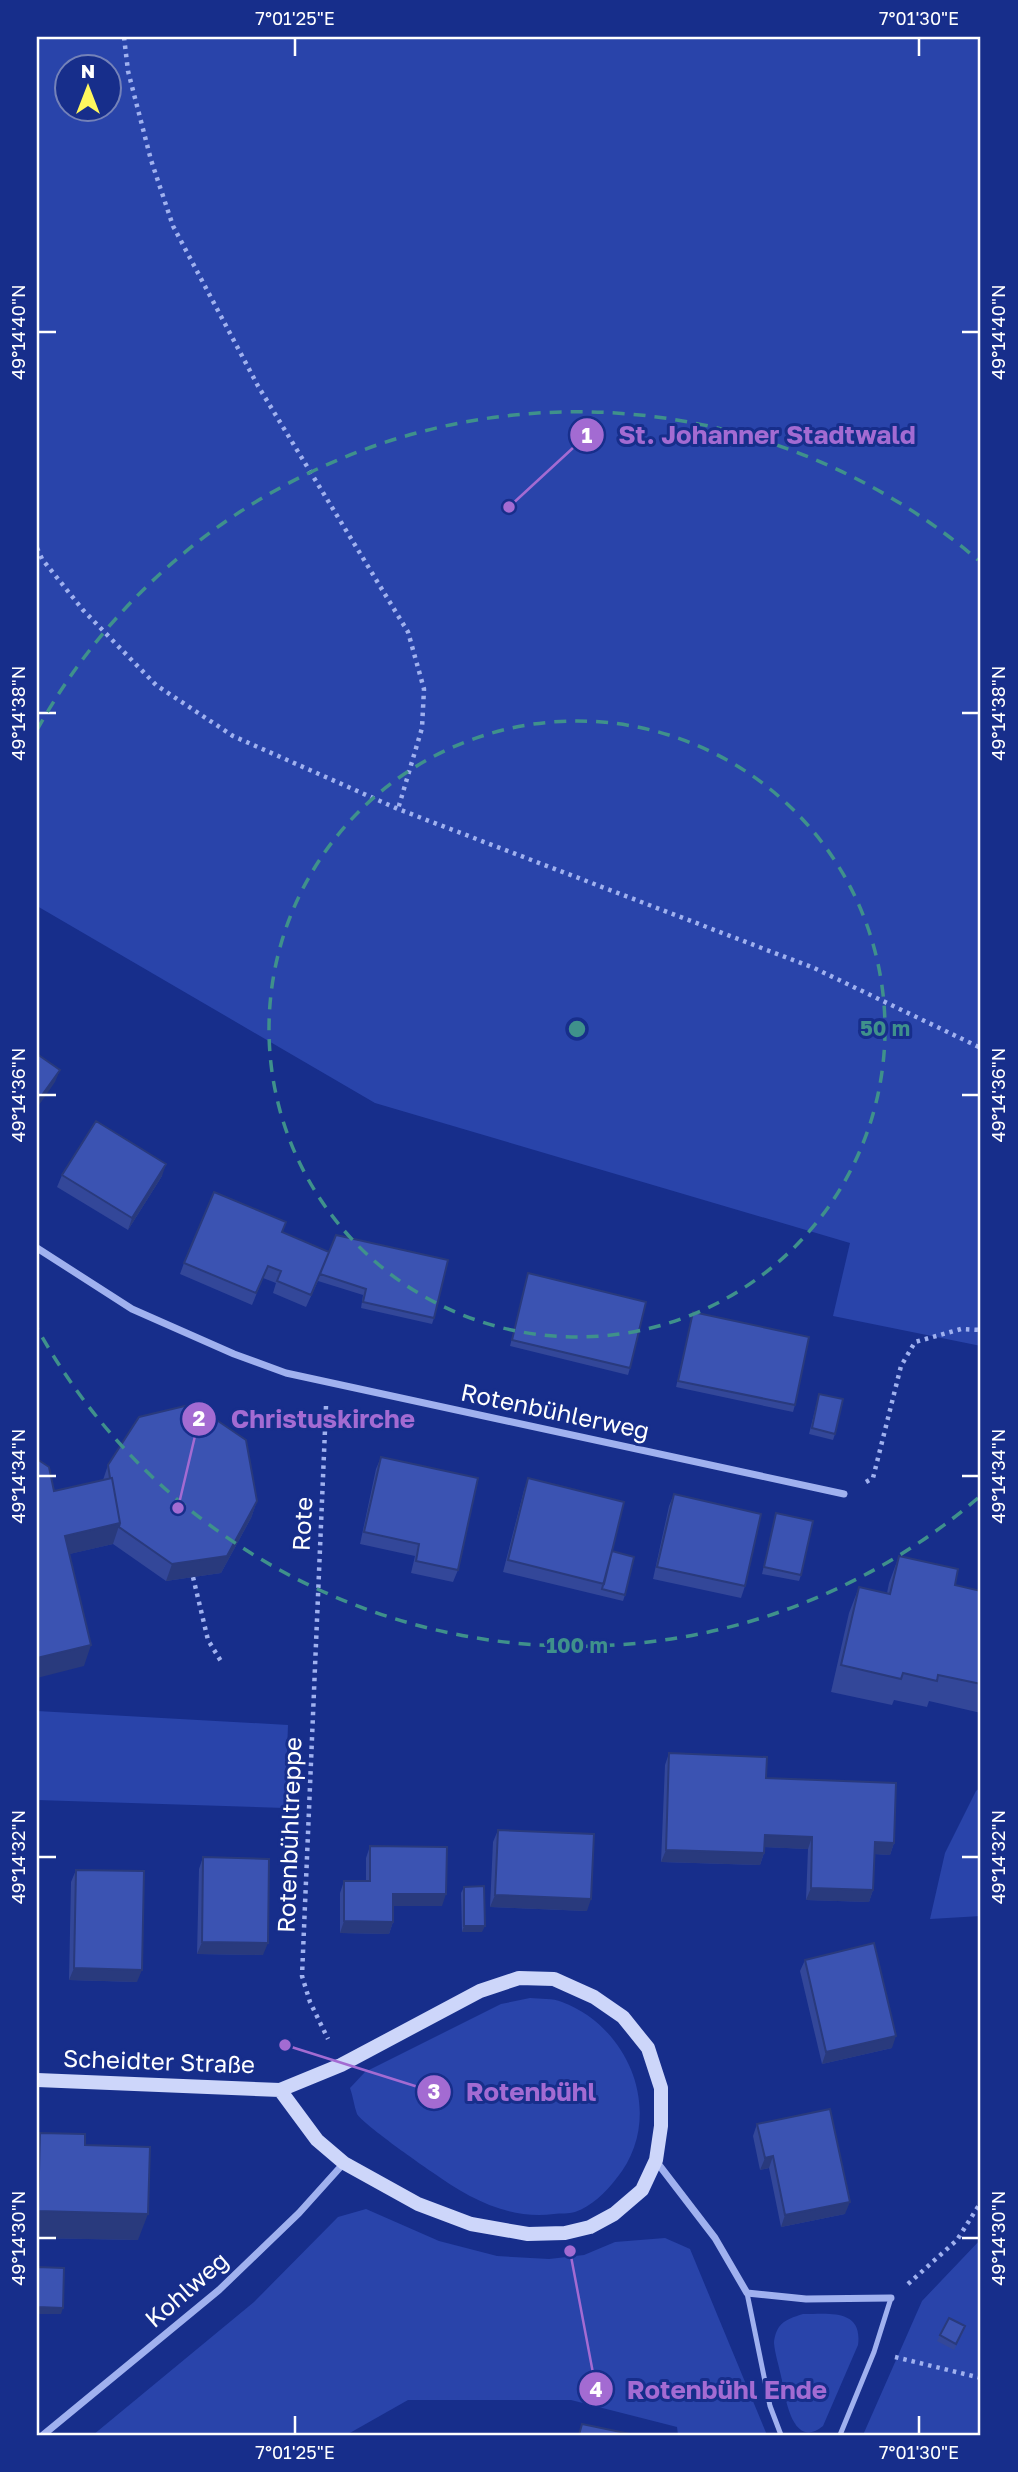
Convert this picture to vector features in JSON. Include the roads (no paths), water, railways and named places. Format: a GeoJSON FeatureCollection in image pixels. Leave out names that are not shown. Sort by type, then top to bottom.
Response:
{"type":"FeatureCollection","features":[{"type":"Feature","properties":{"kind":"street","name":"Rotenbühlerweg"},"geometry":{"type":"LineString","coordinates":[[37,1248],[132,1310],[234,1354],[286,1373],[844,1494]]}},
{"type":"Feature","properties":{"kind":"street","name":"Scheidter Straße"},"geometry":{"type":"LineString","coordinates":[[37,2080],[280,2090],[341,2065],[480,1991],[519,1978],[554,1979],[594,1997],[622,2017],[648,2048],[661,2088],[661,2126],[656,2160],[642,2190],[614,2214],[590,2227],[565,2233],[528,2234],[471,2224],[418,2204],[345,2163],[317,2140],[280,2090]]}},
{"type":"Feature","properties":{"kind":"street"},"geometry":{"type":"LineString","coordinates":[[656,2160],[715,2238],[747,2292],[806,2299],[891,2298]]}},
{"type":"Feature","properties":{"kind":"street","name":"Kohlweg"},"geometry":{"type":"LineString","coordinates":[[43,2435],[219,2290],[299,2213],[345,2163]]}},
{"type":"Feature","properties":{"kind":"lane"},"geometry":{"type":"LineString","coordinates":[[747,2292],[770,2406],[781,2435]]}},
{"type":"Feature","properties":{"kind":"lane"},"geometry":{"type":"LineString","coordinates":[[840,2435],[874,2351],[891,2298]]}},
{"type":"Feature","properties":{"kind":"place","name":"St. Johanner Stadtwald"},"geometry":{"type":"Point","coordinates":[509,507]}},
{"type":"Feature","properties":{"kind":"place","name":"Christuskirche"},"geometry":{"type":"Point","coordinates":[178,1508]}},
{"type":"Feature","properties":{"kind":"place","name":"Rotenbühl"},"geometry":{"type":"Point","coordinates":[285,2045]}},
{"type":"Feature","properties":{"kind":"place","name":"Rotenbühl Ende"},"geometry":{"type":"Point","coordinates":[570,2251]}}]}
